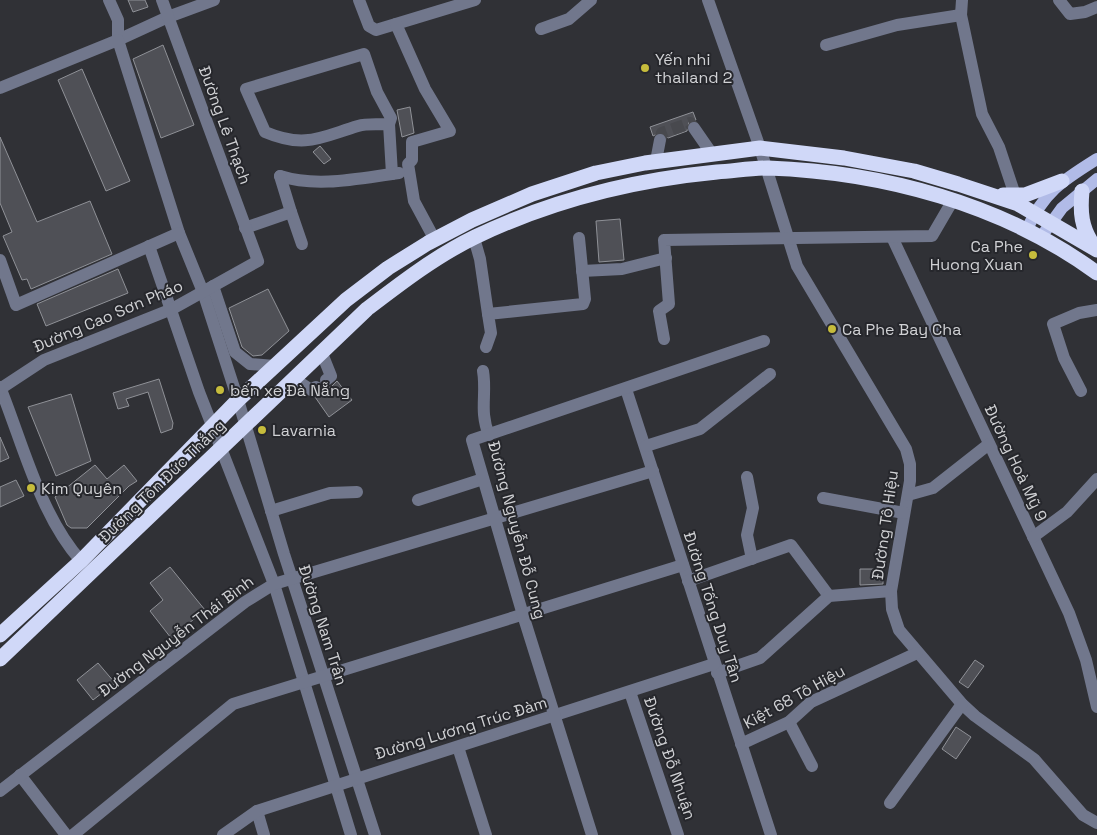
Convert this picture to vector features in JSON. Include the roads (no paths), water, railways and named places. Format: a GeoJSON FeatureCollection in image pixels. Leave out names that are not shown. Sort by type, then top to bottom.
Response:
{"type":"FeatureCollection","features":[{"type":"Feature","properties":{"kind":"highway","name":"Đường Tôn Đức Thắng"},"geometry":{"type":"LineString","coordinates":[[0,635],[81,561],[238,400],[346,300],[388,268],[435,240],[504,205],[596,173],[656,161],[760,148],[844,158],[914,171],[1018,204],[1096,250]]}},
{"type":"Feature","properties":{"kind":"highway","name":"Đường Tôn Đức Thắng"},"geometry":{"type":"LineString","coordinates":[[0,659],[367,309],[402,283],[474,238],[537,211],[601,192],[663,179],[767,168],[841,175],[910,188],[953,200],[1010,220],[1041,237],[1097,273]]}},
{"type":"Feature","properties":{"kind":"highway"},"geometry":{"type":"LineString","coordinates":[[596,173],[601,192]]}},
{"type":"Feature","properties":{"kind":"highway"},"geometry":{"type":"LineString","coordinates":[[989,194],[1025,194],[1062,181]]}},
{"type":"Feature","properties":{"kind":"highway"},"geometry":{"type":"LineString","coordinates":[[1082,190],[1080,214],[1085,235],[1096,250]]}},
{"type":"Feature","properties":{"kind":"main road"},"geometry":{"type":"LineString","coordinates":[[1027,229],[1042,200],[1062,181],[1097,159]]}},
{"type":"Feature","properties":{"kind":"main road"},"geometry":{"type":"LineString","coordinates":[[1041,237],[1062,208],[1097,179]]}},
{"type":"Feature","properties":{"kind":"street"},"geometry":{"type":"LineString","coordinates":[[109,0],[118,20],[118,40],[180,233],[208,289],[235,352],[250,364],[275,366]]}},
{"type":"Feature","properties":{"kind":"street","name":"Đường Lê Thạch"},"geometry":{"type":"LineString","coordinates":[[162,0],[258,262]]}},
{"type":"Feature","properties":{"kind":"street"},"geometry":{"type":"LineString","coordinates":[[0,88],[118,40],[168,17],[214,0]]}},
{"type":"Feature","properties":{"kind":"street"},"geometry":{"type":"LineString","coordinates":[[359,0],[372,29],[396,24],[475,0]]}},
{"type":"Feature","properties":{"kind":"street"},"geometry":{"type":"LineString","coordinates":[[541,29],[569,18],[592,0]]}},
{"type":"Feature","properties":{"kind":"street","name":"Đường Tô Hiệu"},"geometry":{"type":"LineString","coordinates":[[708,0],[767,168],[788,238],[801,273],[906,449],[910,464],[908,495],[891,592],[892,609],[899,630],[962,704],[975,716],[1034,759],[1083,815],[1097,823]]}},
{"type":"Feature","properties":{"kind":"street"},"geometry":{"type":"LineString","coordinates":[[962,0],[961,15],[982,114],[999,147],[1015,195]]}},
{"type":"Feature","properties":{"kind":"street"},"geometry":{"type":"LineString","coordinates":[[1059,0],[1070,14],[1085,12],[1097,7]]}},
{"type":"Feature","properties":{"kind":"street"},"geometry":{"type":"LineString","coordinates":[[826,45],[897,25],[961,15]]}},
{"type":"Feature","properties":{"kind":"street"},"geometry":{"type":"LineString","coordinates":[[396,24],[425,89],[450,132],[412,142],[412,160],[408,164],[414,201],[435,240]]}},
{"type":"Feature","properties":{"kind":"street"},"geometry":{"type":"LineString","coordinates":[[389,124],[360,125],[340,133],[304,142],[280,139],[265,132],[246,89],[364,54],[377,92],[391,118],[389,124],[392,174]]}},
{"type":"Feature","properties":{"kind":"street"},"geometry":{"type":"LineString","coordinates":[[694,128],[712,154]]}},
{"type":"Feature","properties":{"kind":"street"},"geometry":{"type":"LineString","coordinates":[[656,161],[660,140]]}},
{"type":"Feature","properties":{"kind":"street"},"geometry":{"type":"LineString","coordinates":[[302,244],[280,176],[300,182],[409,171]]}},
{"type":"Feature","properties":{"kind":"street"},"geometry":{"type":"LineString","coordinates":[[664,339],[659,311],[669,304],[664,240],[932,236],[953,200]]}},
{"type":"Feature","properties":{"kind":"street"},"geometry":{"type":"LineString","coordinates":[[245,228],[291,212]]}},
{"type":"Feature","properties":{"kind":"street"},"geometry":{"type":"LineString","coordinates":[[0,260],[16,306],[180,233]]}},
{"type":"Feature","properties":{"kind":"street","name":"Đường Hoà Mỹ 9"},"geometry":{"type":"LineString","coordinates":[[892,237],[1072,621],[1086,660],[1097,707]]}},
{"type":"Feature","properties":{"kind":"street"},"geometry":{"type":"LineString","coordinates":[[474,238],[480,259],[491,333],[486,347]]}},
{"type":"Feature","properties":{"kind":"street"},"geometry":{"type":"LineString","coordinates":[[488,314],[582,304],[585,299],[579,238]]}},
{"type":"Feature","properties":{"kind":"street"},"geometry":{"type":"LineString","coordinates":[[149,246],[213,426]]}},
{"type":"Feature","properties":{"kind":"street"},"geometry":{"type":"LineString","coordinates":[[582,271],[622,269],[666,258]]}},
{"type":"Feature","properties":{"kind":"street","name":"Đường Cao Sơn Pháo"},"geometry":{"type":"LineString","coordinates":[[0,388],[44,360],[172,309],[258,262]]}},
{"type":"Feature","properties":{"kind":"street"},"geometry":{"type":"LineString","coordinates":[[208,289],[238,400]]}},
{"type":"Feature","properties":{"kind":"street"},"geometry":{"type":"LineString","coordinates":[[1081,391],[1064,358],[1053,324],[1079,313],[1097,310]]}},
{"type":"Feature","properties":{"kind":"street","name":"Đường Nguyễn Đỗ Cung"},"geometry":{"type":"LineString","coordinates":[[592,835],[523,614],[472,440],[764,341]]}},
{"type":"Feature","properties":{"kind":"street"},"geometry":{"type":"LineString","coordinates":[[293,378],[312,390],[331,376],[321,351]]}},
{"type":"Feature","properties":{"kind":"street"},"geometry":{"type":"LineString","coordinates":[[483,371],[485,388],[482,413],[489,435]]}},
{"type":"Feature","properties":{"kind":"street"},"geometry":{"type":"LineString","coordinates":[[646,446],[700,428],[770,374]]}},
{"type":"Feature","properties":{"kind":"street"},"geometry":{"type":"LineString","coordinates":[[0,388],[51,517],[64,542],[81,561]]}},
{"type":"Feature","properties":{"kind":"street","name":"Đường Tống Duy Tân"},"geometry":{"type":"LineString","coordinates":[[626,389],[646,446],[652,471],[770,835]]}},
{"type":"Feature","properties":{"kind":"street","name":"Đường Nam Trân"},"geometry":{"type":"LineString","coordinates":[[238,400],[322,676],[374,835]]}},
{"type":"Feature","properties":{"kind":"street","name":"Đường Nam Trân"},"geometry":{"type":"LineString","coordinates":[[213,426],[274,584],[351,835]]}},
{"type":"Feature","properties":{"kind":"street"},"geometry":{"type":"LineString","coordinates":[[908,495],[933,488],[988,444]]}},
{"type":"Feature","properties":{"kind":"street","name":"Đường Nguyễn Thái Bình"},"geometry":{"type":"LineString","coordinates":[[0,791],[245,602],[274,584],[652,471]]}},
{"type":"Feature","properties":{"kind":"street"},"geometry":{"type":"LineString","coordinates":[[748,477],[753,508],[747,535],[752,559]]}},
{"type":"Feature","properties":{"kind":"street"},"geometry":{"type":"LineString","coordinates":[[1033,537],[1067,512],[1097,478]]}},
{"type":"Feature","properties":{"kind":"street"},"geometry":{"type":"LineString","coordinates":[[418,500],[483,479]]}},
{"type":"Feature","properties":{"kind":"street"},"geometry":{"type":"LineString","coordinates":[[271,511],[330,493],[357,492]]}},
{"type":"Feature","properties":{"kind":"street"},"geometry":{"type":"LineString","coordinates":[[823,498],[904,513]]}},
{"type":"Feature","properties":{"kind":"street"},"geometry":{"type":"LineString","coordinates":[[688,581],[791,545],[829,596],[891,592]]}},
{"type":"Feature","properties":{"kind":"street"},"geometry":{"type":"LineString","coordinates":[[73,835],[233,704],[683,566]]}},
{"type":"Feature","properties":{"kind":"street","name":"Đường Lương Trúc Đàm"},"geometry":{"type":"LineString","coordinates":[[223,835],[257,811],[336,784],[630,692],[760,658],[829,596]]}},
{"type":"Feature","properties":{"kind":"street","name":"Kiệt 68 Tô Hiệu"},"geometry":{"type":"LineString","coordinates":[[741,744],[789,722],[811,702],[917,653]]}},
{"type":"Feature","properties":{"kind":"street","name":"Đường Đỗ Nhuận"},"geometry":{"type":"LineString","coordinates":[[630,692],[678,835]]}},
{"type":"Feature","properties":{"kind":"street"},"geometry":{"type":"LineString","coordinates":[[890,803],[962,704]]}},
{"type":"Feature","properties":{"kind":"street"},"geometry":{"type":"LineString","coordinates":[[789,722],[812,766]]}},
{"type":"Feature","properties":{"kind":"street"},"geometry":{"type":"LineString","coordinates":[[458,747],[486,835]]}},
{"type":"Feature","properties":{"kind":"street"},"geometry":{"type":"LineString","coordinates":[[20,775],[66,835]]}},
{"type":"Feature","properties":{"kind":"street"},"geometry":{"type":"LineString","coordinates":[[257,811],[264,835]]}},
{"type":"Feature","properties":{"kind":"tunnel"},"geometry":{"type":"LineString","coordinates":[[660,140],[662,133],[690,123],[694,128]]}},
{"type":"Feature","properties":{"kind":"place","name":"Yến nhi thailand 2"},"geometry":{"type":"Point","coordinates":[645,68]}},
{"type":"Feature","properties":{"kind":"place","name":"Ca Phe Huong Xuan"},"geometry":{"type":"Point","coordinates":[1033,255]}},
{"type":"Feature","properties":{"kind":"place","name":"Ca Phe Bay Cha"},"geometry":{"type":"Point","coordinates":[832,329]}},
{"type":"Feature","properties":{"kind":"place","name":"bến xe Đà Nẵng"},"geometry":{"type":"Point","coordinates":[220,390]}},
{"type":"Feature","properties":{"kind":"place","name":"Lavarnia"},"geometry":{"type":"Point","coordinates":[262,430]}},
{"type":"Feature","properties":{"kind":"place","name":"Kim Quyên"},"geometry":{"type":"Point","coordinates":[31,488]}}]}
